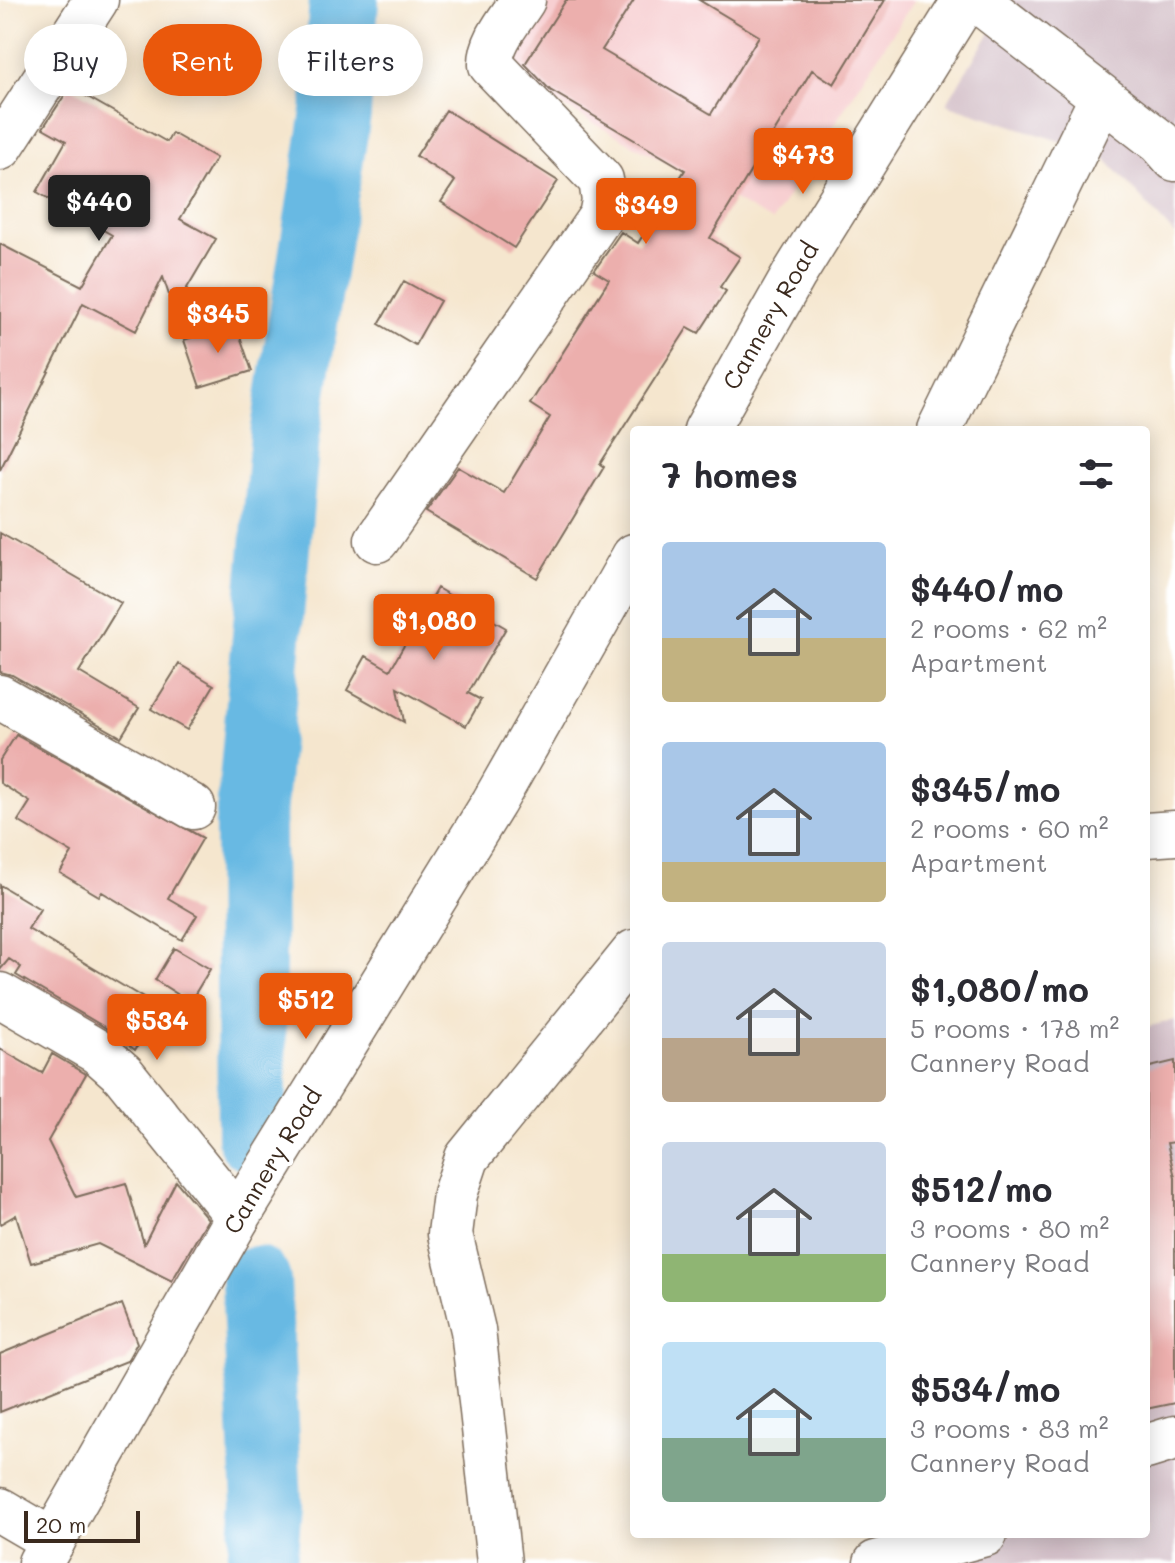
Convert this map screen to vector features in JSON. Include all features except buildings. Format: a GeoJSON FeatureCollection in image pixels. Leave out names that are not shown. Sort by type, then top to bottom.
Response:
{"type":"FeatureCollection","features":[{"type":"Feature","properties":{"kind":"main road"},"geometry":{"type":"LineString","coordinates":[[0,148],[96,0]]}},
{"type":"Feature","properties":{"kind":"main road"},"geometry":{"type":"LineString","coordinates":[[377,540],[601,216],[604,201],[601,180],[491,65],[494,47],[523,0]]}},
{"type":"Feature","properties":{"kind":"main road","name":"Cannery Road"},"geometry":{"type":"LineString","coordinates":[[708,426],[795,273],[965,0]]}},
{"type":"Feature","properties":{"kind":"main road"},"geometry":{"type":"LineString","coordinates":[[977,0],[1160,142],[1175,159]]}},
{"type":"Feature","properties":{"kind":"main road"},"geometry":{"type":"LineString","coordinates":[[941,426],[1102,97]]}},
{"type":"Feature","properties":{"kind":"main road","name":"Cannery Road"},"geometry":{"type":"LineString","coordinates":[[47,1552],[238,1217],[494,802],[630,563]]}},
{"type":"Feature","properties":{"kind":"main road"},"geometry":{"type":"LineString","coordinates":[[0,697],[193,807]]}},
{"type":"Feature","properties":{"kind":"main road"},"geometry":{"type":"LineString","coordinates":[[1150,835],[1175,833]]}},
{"type":"Feature","properties":{"kind":"main road"},"geometry":{"type":"LineString","coordinates":[[499,1563],[473,1330],[450,1234],[455,1194],[467,1158],[630,957]]}},
{"type":"Feature","properties":{"kind":"main road"},"geometry":{"type":"LineString","coordinates":[[0,995],[98,1052],[123,1074],[238,1217]]}},
{"type":"Feature","properties":{"kind":"main road"},"geometry":{"type":"LineString","coordinates":[[1150,1446],[1175,1438]]}},
{"type":"Feature","properties":{"kind":"main road"},"geometry":{"type":"LineString","coordinates":[[0,1510],[47,1552]]}},
{"type":"Feature","properties":{"kind":"main road"},"geometry":{"type":"LineString","coordinates":[[876,1563],[970,1538]]}},
{"type":"Feature","properties":{"kind":"main road"},"geometry":{"type":"LineString","coordinates":[[1001,1538],[1009,1563]]}},
{"type":"Feature","properties":{"kind":"shaded area"},"geometry":{"type":"Polygon","coordinates":[[[542,0],[914,0],[772,221],[499,71],[542,0]]]}},
{"type":"Feature","properties":{"kind":"shaded area"},"geometry":{"type":"Polygon","coordinates":[[[1010,0],[1175,0],[1175,235],[1102,155],[946,104],[1010,0]]]}},
{"type":"Feature","properties":{"kind":"shaded area"},"geometry":{"type":"Polygon","coordinates":[[[1175,1020],[1175,1563],[950,1563],[943,1538],[1150,1538],[1150,1026],[1175,1020]]]}},
{"type":"Feature","properties":{"kind":"waterway"},"geometry":{"type":"LineString","coordinates":[[252,1137],[250,826],[285,436],[336,113],[344,0]]}},
{"type":"Feature","properties":{"kind":"waterway"},"geometry":{"type":"LineString","coordinates":[[256,1281],[267,1503],[262,1563]]}}]}
